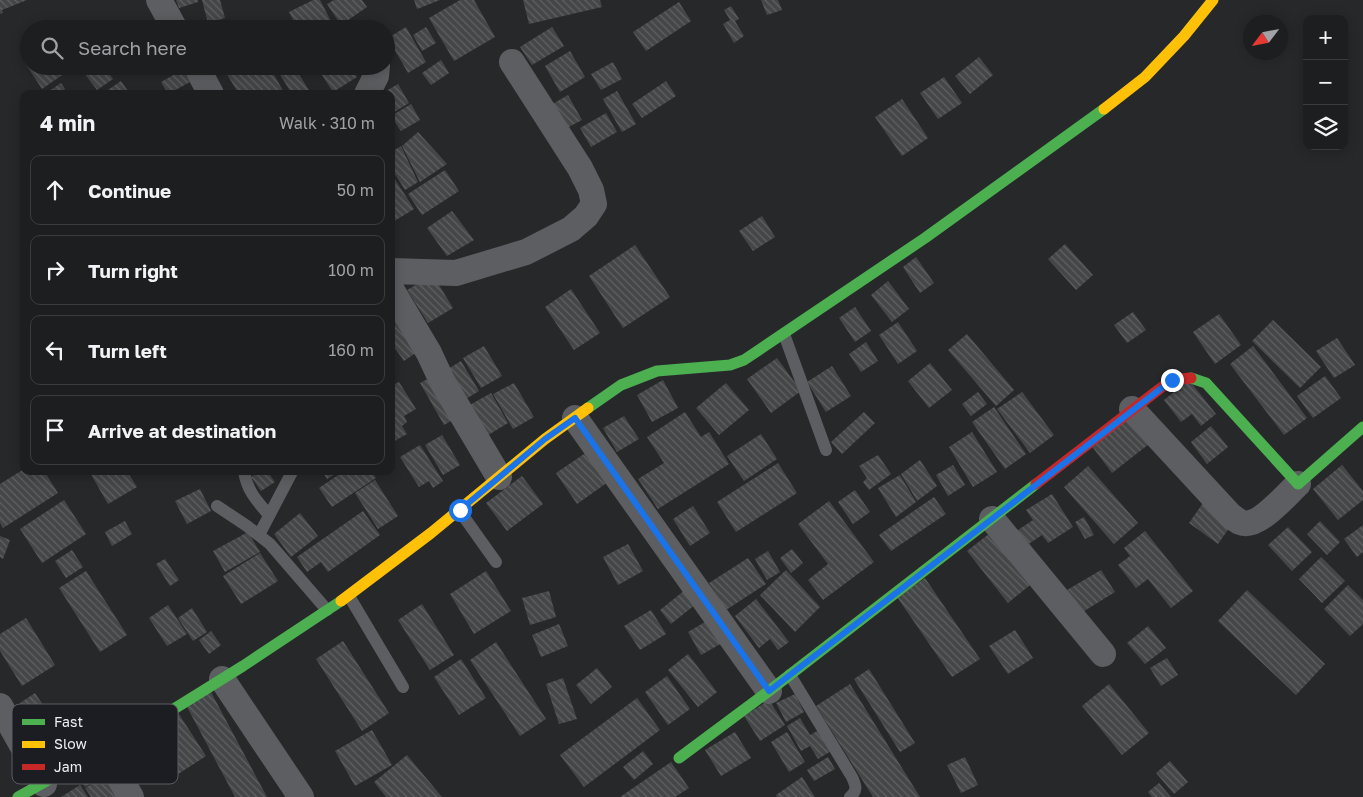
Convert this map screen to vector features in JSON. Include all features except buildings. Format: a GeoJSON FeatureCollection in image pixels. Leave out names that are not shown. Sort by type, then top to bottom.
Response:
{"type":"FeatureCollection","features":[{"type":"Feature","properties":{"kind":"street"},"geometry":{"type":"LineString","coordinates":[[159,0],[170,20]]}},
{"type":"Feature","properties":{"kind":"street"},"geometry":{"type":"LineString","coordinates":[[178,706],[349,596],[575,418],[621,385],[657,371],[730,364],[744,360],[933,233],[1146,77],[1184,36],[1213,0]]}},
{"type":"Feature","properties":{"kind":"street"},"geometry":{"type":"LineString","coordinates":[[395,271],[456,273],[526,252],[571,229],[586,216],[594,204],[591,190],[580,168],[512,62]]}},
{"type":"Feature","properties":{"kind":"street"},"geometry":{"type":"LineString","coordinates":[[201,75],[209,90]]}},
{"type":"Feature","properties":{"kind":"street"},"geometry":{"type":"LineString","coordinates":[[369,90],[376,75]]}},
{"type":"Feature","properties":{"kind":"street"},"geometry":{"type":"LineString","coordinates":[[395,296],[499,477]]}},
{"type":"Feature","properties":{"kind":"street"},"geometry":{"type":"LineString","coordinates":[[679,758],[790,675],[1172,380],[1191,378],[1206,384],[1298,484]]}},
{"type":"Feature","properties":{"kind":"street"},"geometry":{"type":"LineString","coordinates":[[1132,409],[1230,515],[1241,523],[1252,523],[1262,518],[1363,427]]}},
{"type":"Feature","properties":{"kind":"street"},"geometry":{"type":"LineString","coordinates":[[575,418],[769,691]]}},
{"type":"Feature","properties":{"kind":"street"},"geometry":{"type":"LineString","coordinates":[[992,519],[1103,654]]}},
{"type":"Feature","properties":{"kind":"street"},"geometry":{"type":"LineString","coordinates":[[222,679],[301,797]]}},
{"type":"Feature","properties":{"kind":"street"},"geometry":{"type":"LineString","coordinates":[[0,706],[12,727]]}},
{"type":"Feature","properties":{"kind":"street"},"geometry":{"type":"LineString","coordinates":[[18,797],[44,784]]}},
{"type":"Feature","properties":{"kind":"street"},"geometry":{"type":"LineString","coordinates":[[123,784],[131,797]]}},
{"type":"Feature","properties":{"kind":"lane"},"geometry":{"type":"LineString","coordinates":[[784,334],[826,450]]}},
{"type":"Feature","properties":{"kind":"lane"},"geometry":{"type":"LineString","coordinates":[[245,475],[246,483],[253,496],[269,516]]}},
{"type":"Feature","properties":{"kind":"lane"},"geometry":{"type":"LineString","coordinates":[[259,535],[290,475]]}},
{"type":"Feature","properties":{"kind":"lane"},"geometry":{"type":"LineString","coordinates":[[216,506],[270,544],[327,610]]}},
{"type":"Feature","properties":{"kind":"lane"},"geometry":{"type":"LineString","coordinates":[[460,510],[496,562]]}},
{"type":"Feature","properties":{"kind":"lane"},"geometry":{"type":"LineString","coordinates":[[349,596],[403,687]]}},
{"type":"Feature","properties":{"kind":"lane"},"geometry":{"type":"LineString","coordinates":[[790,675],[852,776],[857,787],[856,792],[850,797]]}},
{"type":"Feature","properties":{"kind":"traffic: fast"},"geometry":{"type":"LineString","coordinates":[[588,408],[621,385],[657,371],[730,365],[744,360],[925,238],[1104,109]]}},
{"type":"Feature","properties":{"kind":"traffic: fast"},"geometry":{"type":"LineString","coordinates":[[1191,378],[1206,383],[1298,484],[1363,427]]}},
{"type":"Feature","properties":{"kind":"traffic: fast"},"geometry":{"type":"LineString","coordinates":[[679,758],[769,691],[1036,484]]}},
{"type":"Feature","properties":{"kind":"traffic: fast"},"geometry":{"type":"LineString","coordinates":[[178,706],[341,601]]}},
{"type":"Feature","properties":{"kind":"traffic: fast"},"geometry":{"type":"LineString","coordinates":[[18,797],[41,784]]}},
{"type":"Feature","properties":{"kind":"traffic: slow"},"geometry":{"type":"LineString","coordinates":[[1104,109],[1145,77],[1184,36],[1213,0]]}},
{"type":"Feature","properties":{"kind":"traffic: slow"},"geometry":{"type":"LineString","coordinates":[[341,601],[431,533],[545,439],[588,408]]}},
{"type":"Feature","properties":{"kind":"traffic: jam"},"geometry":{"type":"LineString","coordinates":[[1036,484],[1171,380],[1191,378]]}},
{"type":"Feature","properties":{"kind":"route"},"geometry":{"type":"LineString","coordinates":[[460,510],[545,439],[575,418],[769,691],[1172,380]]}}]}
